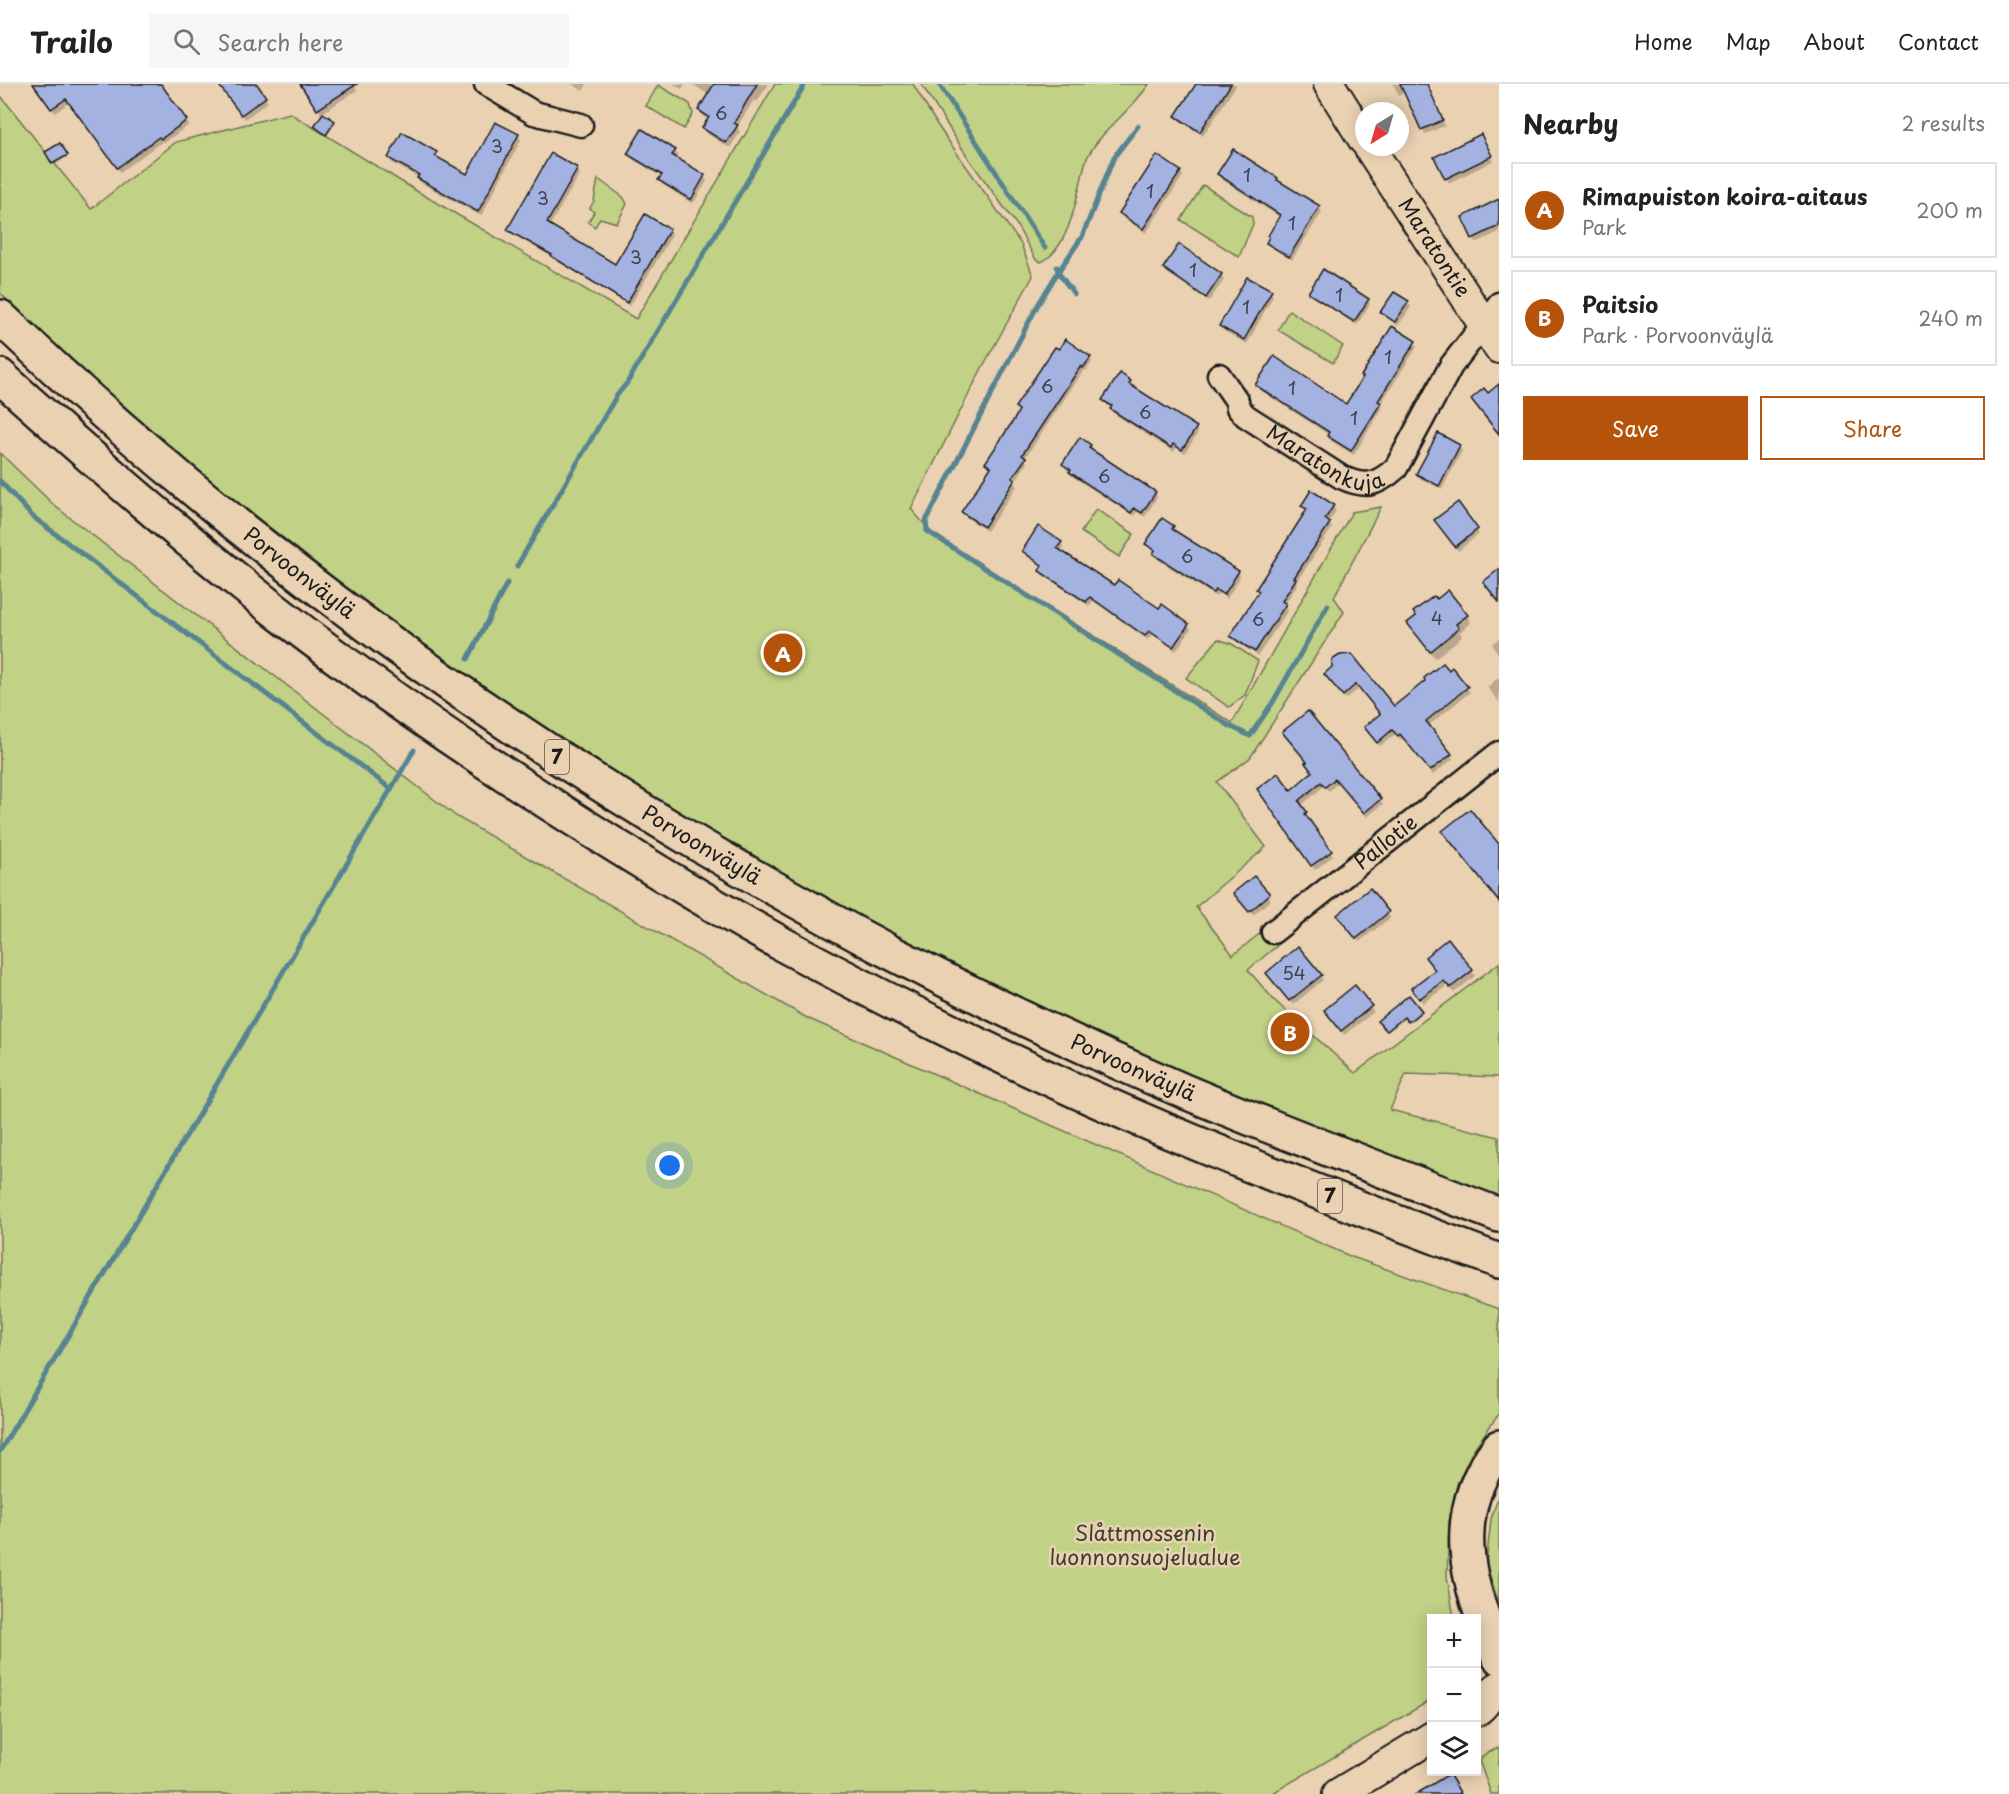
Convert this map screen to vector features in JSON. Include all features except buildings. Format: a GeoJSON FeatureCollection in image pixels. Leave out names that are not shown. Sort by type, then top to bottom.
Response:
{"type":"FeatureCollection","features":[{"type":"Feature","properties":{"kind":"highway","name":"Porvoonväylä"},"geometry":{"type":"LineString","coordinates":[[0,317],[144,447],[312,582],[419,664],[642,811],[819,914],[1008,1010],[1184,1090],[1499,1215]]}},
{"type":"Feature","properties":{"kind":"highway","name":"Porvoonväylä"},"geometry":{"type":"LineString","coordinates":[[0,376],[250,591],[383,692],[536,795],[717,907],[851,980],[1071,1088],[1162,1129],[1272,1174],[1499,1261]]}},
{"type":"Feature","properties":{"kind":"highway"},"geometry":{"type":"LineString","coordinates":[[1499,1447],[1481,1476],[1472,1500],[1467,1528],[1467,1554],[1470,1580],[1478,1606],[1499,1657]]}},
{"type":"Feature","properties":{"kind":"main road"},"geometry":{"type":"LineString","coordinates":[[1328,85],[1355,126]]}},
{"type":"Feature","properties":{"kind":"main road","name":"Maratontie"},"geometry":{"type":"LineString","coordinates":[[1376,156],[1491,314],[1499,348]]}},
{"type":"Feature","properties":{"kind":"main road"},"geometry":{"type":"LineString","coordinates":[[1338,1794],[1427,1739]]}},
{"type":"Feature","properties":{"kind":"street"},"geometry":{"type":"LineString","coordinates":[[486,84],[534,113],[580,125]]}},
{"type":"Feature","properties":{"kind":"street","name":"Maratonkuja"},"geometry":{"type":"LineString","coordinates":[[1220,375],[1237,401],[1238,408],[1246,416],[1341,477],[1364,485],[1385,477],[1396,468],[1451,366],[1491,314]]}},
{"type":"Feature","properties":{"kind":"street","name":"Pallotie"},"geometry":{"type":"LineString","coordinates":[[1273,932],[1499,753]]}},
{"type":"Feature","properties":{"kind":"green space"},"geometry":{"type":"Polygon","coordinates":[[[775,84],[913,84],[938,126],[1021,244],[1033,276],[982,368],[911,509],[933,534],[1232,723],[1352,512],[1381,507],[1334,597],[1344,612],[1250,758],[1217,782],[1266,847],[1196,907],[1233,955],[1268,927],[1279,944],[1248,970],[1274,1000],[1355,1073],[1499,963],[1499,1077],[1406,1074],[1390,1110],[1499,1137],[1499,1197],[1204,1081],[991,985],[817,895],[670,808],[516,710],[369,605],[200,473],[64,354],[0,293],[0,95],[91,209],[176,142],[290,113],[420,193],[636,319],[775,84]]]}},
{"type":"Feature","properties":{"kind":"green space"},"geometry":{"type":"Polygon","coordinates":[[[921,84],[1149,84],[1092,149],[1086,160],[1066,232],[1060,245],[1041,262],[1036,260],[1016,224],[969,159],[921,84]]]}},
{"type":"Feature","properties":{"kind":"green space"},"geometry":{"type":"Polygon","coordinates":[[[658,85],[690,104],[693,114],[684,129],[646,106],[658,85]]]}},
{"type":"Feature","properties":{"kind":"green space"},"geometry":{"type":"Polygon","coordinates":[[[598,179],[623,197],[627,204],[617,223],[600,218],[595,227],[588,222],[594,212],[590,208],[594,201],[598,179]]]}},
{"type":"Feature","properties":{"kind":"green space"},"geometry":{"type":"Polygon","coordinates":[[[1203,185],[1252,217],[1253,224],[1239,257],[1181,220],[1203,185]]]}},
{"type":"Feature","properties":{"kind":"green space"},"geometry":{"type":"Polygon","coordinates":[[[1289,310],[1343,346],[1333,363],[1278,330],[1289,310]]]}},
{"type":"Feature","properties":{"kind":"green space","name":"Slåttmossenin luonnonsuojelualue"},"geometry":{"type":"Polygon","coordinates":[[[0,453],[56,507],[457,817],[807,1018],[1352,1257],[1499,1309],[1499,1414],[1473,1450],[1457,1484],[1449,1522],[1447,1576],[1453,1614],[1427,1614],[1427,1702],[1271,1794],[0,1794],[0,453]]]}},
{"type":"Feature","properties":{"kind":"green space"},"geometry":{"type":"Polygon","coordinates":[[[1096,509],[1134,534],[1119,557],[1081,532],[1096,509]]]}},
{"type":"Feature","properties":{"kind":"green space"},"geometry":{"type":"Polygon","coordinates":[[[1218,639],[1232,644],[1258,661],[1245,695],[1229,707],[1186,678],[1218,639]]]}},
{"type":"Feature","properties":{"kind":"green space"},"geometry":{"type":"Polygon","coordinates":[[[1499,1495],[1499,1604],[1486,1564],[1491,1519],[1499,1495]]]}},
{"type":"Feature","properties":{"kind":"green space"},"geometry":{"type":"Polygon","coordinates":[[[1499,1747],[1499,1794],[1491,1794],[1481,1766],[1482,1756],[1499,1747]]]}},
{"type":"Feature","properties":{"kind":"waterway"},"geometry":{"type":"LineString","coordinates":[[517,566],[617,395],[627,383],[805,84]]}},
{"type":"Feature","properties":{"kind":"waterway"},"geometry":{"type":"LineString","coordinates":[[939,84],[1045,248]]}},
{"type":"Feature","properties":{"kind":"waterway"},"geometry":{"type":"LineString","coordinates":[[1074,294],[1058,272],[1082,237],[1114,157],[1138,126]]}},
{"type":"Feature","properties":{"kind":"waterway"},"geometry":{"type":"LineString","coordinates":[[1057,267],[1058,272],[1036,308],[926,521],[927,531],[1228,725],[1250,736],[1273,702],[1328,605]]}},
{"type":"Feature","properties":{"kind":"waterway"},"geometry":{"type":"LineString","coordinates":[[0,481],[32,516],[391,789],[414,750]]}},
{"type":"Feature","properties":{"kind":"waterway"},"geometry":{"type":"LineString","coordinates":[[468,659],[507,583]]}},
{"type":"Feature","properties":{"kind":"waterway"},"geometry":{"type":"LineString","coordinates":[[0,1451],[391,789]]}},
{"type":"Feature","properties":{"kind":"place","name":"Rimapuiston koira-aitaus"},"geometry":{"type":"Point","coordinates":[783,653]}},
{"type":"Feature","properties":{"kind":"place","name":"Paitsio"},"geometry":{"type":"Point","coordinates":[1290,1032]}}]}
